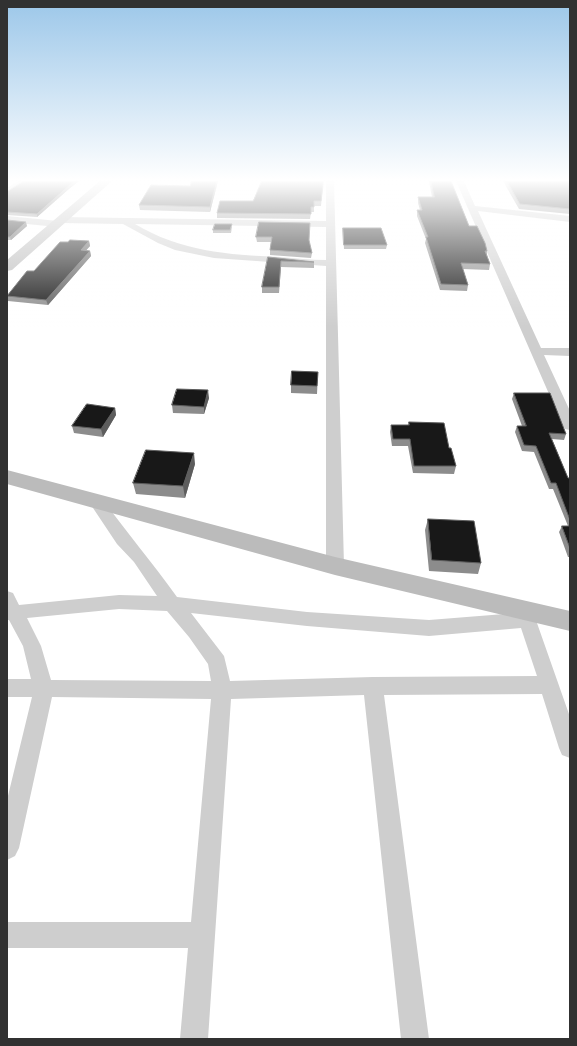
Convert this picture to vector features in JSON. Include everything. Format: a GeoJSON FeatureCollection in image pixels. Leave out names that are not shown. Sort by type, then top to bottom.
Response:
{"type":"FeatureCollection","features":[{"type":"Feature","properties":{"kind":"street"},"geometry":{"type":"LineString","coordinates":[[7,266],[50,230]]}},
{"type":"Feature","properties":{"kind":"street"},"geometry":{"type":"LineString","coordinates":[[141,230],[169,245],[193,253],[230,258],[331,263]]}},
{"type":"Feature","properties":{"kind":"street"},"geometry":{"type":"LineString","coordinates":[[330,230],[335,566]]}},
{"type":"Feature","properties":{"kind":"street"},"geometry":{"type":"LineString","coordinates":[[482,230],[570,426]]}},
{"type":"Feature","properties":{"kind":"street"},"geometry":{"type":"LineString","coordinates":[[536,351],[570,352]]}},
{"type":"Feature","properties":{"kind":"street"},"geometry":{"type":"LineString","coordinates":[[7,477],[526,616],[570,621]]}},
{"type":"Feature","properties":{"kind":"street"},"geometry":{"type":"LineString","coordinates":[[96,501],[172,604],[196,632],[217,662],[222,690],[194,1039]]}},
{"type":"Feature","properties":{"kind":"street"},"geometry":{"type":"LineString","coordinates":[[7,848],[44,689],[32,646],[10,608],[119,602],[172,604],[307,619],[429,628],[526,616]]}},
{"type":"Feature","properties":{"kind":"street"},"geometry":{"type":"LineString","coordinates":[[526,616],[570,748]]}},
{"type":"Feature","properties":{"kind":"street"},"geometry":{"type":"LineString","coordinates":[[7,688],[222,690],[374,686],[550,685]]}},
{"type":"Feature","properties":{"kind":"street"},"geometry":{"type":"LineString","coordinates":[[374,686],[415,1039]]}},
{"type":"Feature","properties":{"kind":"street"},"geometry":{"type":"LineString","coordinates":[[7,935],[202,935]]}},
{"type":"Feature","properties":{"kind":"building"},"geometry":{"type":"Polygon","coordinates":[[[7,230],[18,230],[10,237],[7,237],[7,230]]]}},
{"type":"Feature","properties":{"kind":"building"},"geometry":{"type":"Polygon","coordinates":[[[257,230],[310,230],[309,240],[312,253],[270,250],[272,237],[256,237],[257,230]]]}},
{"type":"Feature","properties":{"kind":"building"},"geometry":{"type":"Polygon","coordinates":[[[343,230],[382,230],[387,245],[344,245],[343,230]]]}},
{"type":"Feature","properties":{"kind":"building"},"geometry":{"type":"Polygon","coordinates":[[[425,230],[479,230],[485,243],[487,251],[485,251],[490,264],[461,263],[468,285],[441,284],[426,237],[428,237],[425,230]]]}},
{"type":"Feature","properties":{"kind":"building"},"geometry":{"type":"Polygon","coordinates":[[[70,240],[89,241],[81,250],[90,251],[46,300],[7,296],[27,271],[34,271],[60,242],[68,242],[70,240]]]}},
{"type":"Feature","properties":{"kind":"building"},"geometry":{"type":"Polygon","coordinates":[[[268,257],[314,262],[281,261],[279,287],[262,287],[268,257]]]}},
{"type":"Feature","properties":{"kind":"building"},"geometry":{"type":"Polygon","coordinates":[[[292,371],[318,372],[317,386],[291,385],[292,371]]]}},
{"type":"Feature","properties":{"kind":"building"},"geometry":{"type":"Polygon","coordinates":[[[177,389],[208,390],[204,407],[172,405],[177,389]]]}},
{"type":"Feature","properties":{"kind":"building"},"geometry":{"type":"Polygon","coordinates":[[[514,393],[550,393],[566,434],[549,433],[568,478],[570,478],[570,520],[556,483],[551,483],[536,446],[524,445],[517,426],[526,426],[514,393]]]}},
{"type":"Feature","properties":{"kind":"building"},"geometry":{"type":"Polygon","coordinates":[[[87,404],[115,408],[101,429],[72,426],[87,404]]]}},
{"type":"Feature","properties":{"kind":"building"},"geometry":{"type":"Polygon","coordinates":[[[409,422],[444,423],[449,448],[451,448],[456,466],[414,466],[410,439],[393,439],[391,425],[409,425],[409,422]]]}},
{"type":"Feature","properties":{"kind":"building"},"geometry":{"type":"Polygon","coordinates":[[[146,450],[194,453],[183,486],[133,483],[146,450]]]}},
{"type":"Feature","properties":{"kind":"building"},"geometry":{"type":"Polygon","coordinates":[[[428,519],[474,521],[481,563],[432,560],[428,519]]]}},
{"type":"Feature","properties":{"kind":"building"},"geometry":{"type":"Polygon","coordinates":[[[562,526],[570,526],[570,548],[562,526]]]}}]}
